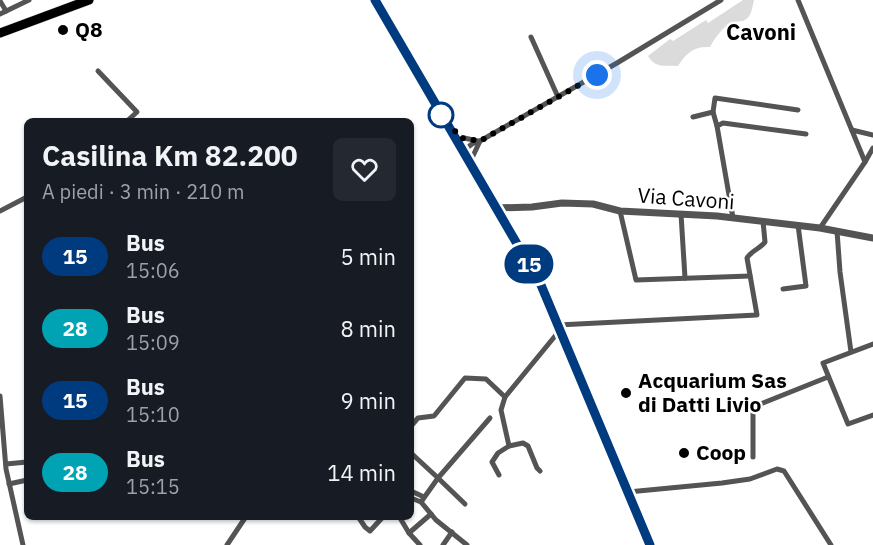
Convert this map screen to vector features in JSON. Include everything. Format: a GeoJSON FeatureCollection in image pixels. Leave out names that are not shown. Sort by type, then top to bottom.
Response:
{"type":"FeatureCollection","features":[{"type":"Feature","properties":{"kind":"main road"},"geometry":{"type":"LineString","coordinates":[[0,33],[89,0]]}},
{"type":"Feature","properties":{"kind":"main road"},"geometry":{"type":"LineString","coordinates":[[375,0],[541,285],[650,545]]}},
{"type":"Feature","properties":{"kind":"street"},"geometry":{"type":"LineString","coordinates":[[0,1],[3,13],[29,0]]}},
{"type":"Feature","properties":{"kind":"street"},"geometry":{"type":"LineString","coordinates":[[463,152],[467,152],[480,141],[721,0]]}},
{"type":"Feature","properties":{"kind":"street"},"geometry":{"type":"LineString","coordinates":[[798,0],[865,162]]}},
{"type":"Feature","properties":{"kind":"street"},"geometry":{"type":"LineString","coordinates":[[531,37],[558,97]]}},
{"type":"Feature","properties":{"kind":"street"},"geometry":{"type":"LineString","coordinates":[[98,71],[137,112],[130,118]]}},
{"type":"Feature","properties":{"kind":"street"},"geometry":{"type":"LineString","coordinates":[[734,218],[713,112],[715,98],[798,110]]}},
{"type":"Feature","properties":{"kind":"street"},"geometry":{"type":"LineString","coordinates":[[693,117],[713,112]]}},
{"type":"Feature","properties":{"kind":"street"},"geometry":{"type":"LineString","coordinates":[[717,126],[723,123],[806,134]]}},
{"type":"Feature","properties":{"kind":"street"},"geometry":{"type":"LineString","coordinates":[[852,130],[873,135]]}},
{"type":"Feature","properties":{"kind":"street"},"geometry":{"type":"LineString","coordinates":[[453,135],[480,141]]}},
{"type":"Feature","properties":{"kind":"street"},"geometry":{"type":"LineString","coordinates":[[471,167],[472,158],[480,141]]}},
{"type":"Feature","properties":{"kind":"street"},"geometry":{"type":"LineString","coordinates":[[820,228],[873,148]]}},
{"type":"Feature","properties":{"kind":"street"},"geometry":{"type":"LineString","coordinates":[[0,211],[24,199]]}},
{"type":"Feature","properties":{"kind":"street","name":"Via Cavoni"},"geometry":{"type":"LineString","coordinates":[[496,208],[562,203],[593,204],[620,211],[734,218],[798,225],[873,238]]}},
{"type":"Feature","properties":{"kind":"street"},"geometry":{"type":"LineString","coordinates":[[620,211],[636,280],[750,276]]}},
{"type":"Feature","properties":{"kind":"street"},"geometry":{"type":"LineString","coordinates":[[681,214],[685,278]]}},
{"type":"Feature","properties":{"kind":"street"},"geometry":{"type":"LineString","coordinates":[[509,446],[501,410],[506,397],[559,328],[757,315],[747,258],[750,253],[761,248],[765,242],[763,221]]}},
{"type":"Feature","properties":{"kind":"street"},"geometry":{"type":"LineString","coordinates":[[783,289],[806,286],[798,225]]}},
{"type":"Feature","properties":{"kind":"street"},"geometry":{"type":"LineString","coordinates":[[837,231],[851,352]]}},
{"type":"Feature","properties":{"kind":"street"},"geometry":{"type":"LineString","coordinates":[[873,344],[823,363],[848,424],[873,415]]}},
{"type":"Feature","properties":{"kind":"street"},"geometry":{"type":"LineString","coordinates":[[753,457],[753,407],[828,377]]}},
{"type":"Feature","properties":{"kind":"street"},"geometry":{"type":"LineString","coordinates":[[414,423],[418,418],[434,416],[465,378],[486,379],[506,397]]}},
{"type":"Feature","properties":{"kind":"street"},"geometry":{"type":"LineString","coordinates":[[0,396],[9,484],[23,545]]}},
{"type":"Feature","properties":{"kind":"street"},"geometry":{"type":"LineString","coordinates":[[423,500],[438,478],[490,418]]}},
{"type":"Feature","properties":{"kind":"street"},"geometry":{"type":"LineString","coordinates":[[499,475],[492,462],[498,453],[509,446],[523,443],[528,446],[540,471]]}},
{"type":"Feature","properties":{"kind":"street"},"geometry":{"type":"LineString","coordinates":[[414,456],[465,504]]}},
{"type":"Feature","properties":{"kind":"street"},"geometry":{"type":"LineString","coordinates":[[6,464],[24,462]]}},
{"type":"Feature","properties":{"kind":"street"},"geometry":{"type":"LineString","coordinates":[[628,492],[750,479],[777,469],[783,471],[795,486],[831,545]]}},
{"type":"Feature","properties":{"kind":"street"},"geometry":{"type":"LineString","coordinates":[[9,484],[24,481]]}},
{"type":"Feature","properties":{"kind":"street"},"geometry":{"type":"LineString","coordinates":[[414,493],[423,500],[431,514],[467,545]]}},
{"type":"Feature","properties":{"kind":"street"},"geometry":{"type":"LineString","coordinates":[[414,498],[423,500]]}},
{"type":"Feature","properties":{"kind":"street"},"geometry":{"type":"LineString","coordinates":[[409,533],[431,514]]}},
{"type":"Feature","properties":{"kind":"street"},"geometry":{"type":"LineString","coordinates":[[227,545],[244,520]]}},
{"type":"Feature","properties":{"kind":"street"},"geometry":{"type":"LineString","coordinates":[[360,520],[370,531],[380,520]]}},
{"type":"Feature","properties":{"kind":"street"},"geometry":{"type":"LineString","coordinates":[[401,520],[420,545]]}},
{"type":"Feature","properties":{"kind":"street"},"geometry":{"type":"LineString","coordinates":[[442,545],[452,532]]}},
{"type":"Feature","properties":{"kind":"shaded area"},"geometry":{"type":"Polygon","coordinates":[[[743,0],[754,0],[748,17],[743,21],[733,22],[726,26],[710,47],[691,51],[678,66],[657,65],[648,56],[670,39],[673,41],[706,20],[708,23],[743,0]]]}},
{"type":"Feature","properties":{"kind":"bus line","name":"15"},"geometry":{"type":"LineString","coordinates":[[375,0],[541,285],[650,545]]}},
{"type":"Feature","properties":{"kind":"place","name":"Q8"},"geometry":{"type":"Point","coordinates":[63,30]}},
{"type":"Feature","properties":{"kind":"place","name":"Acquarium Sas di Datti Livio"},"geometry":{"type":"Point","coordinates":[626,393]}},
{"type":"Feature","properties":{"kind":"place","name":"Coop"},"geometry":{"type":"Point","coordinates":[684,453]}},
{"type":"Feature","properties":{"kind":"district","name":"Cavoni"},"geometry":{"type":"Point","coordinates":[761,32]}},
{"type":"Feature","properties":{"kind":"route"},"geometry":{"type":"LineString","coordinates":[[441,115],[461,138],[480,141],[597,75]]}}]}
